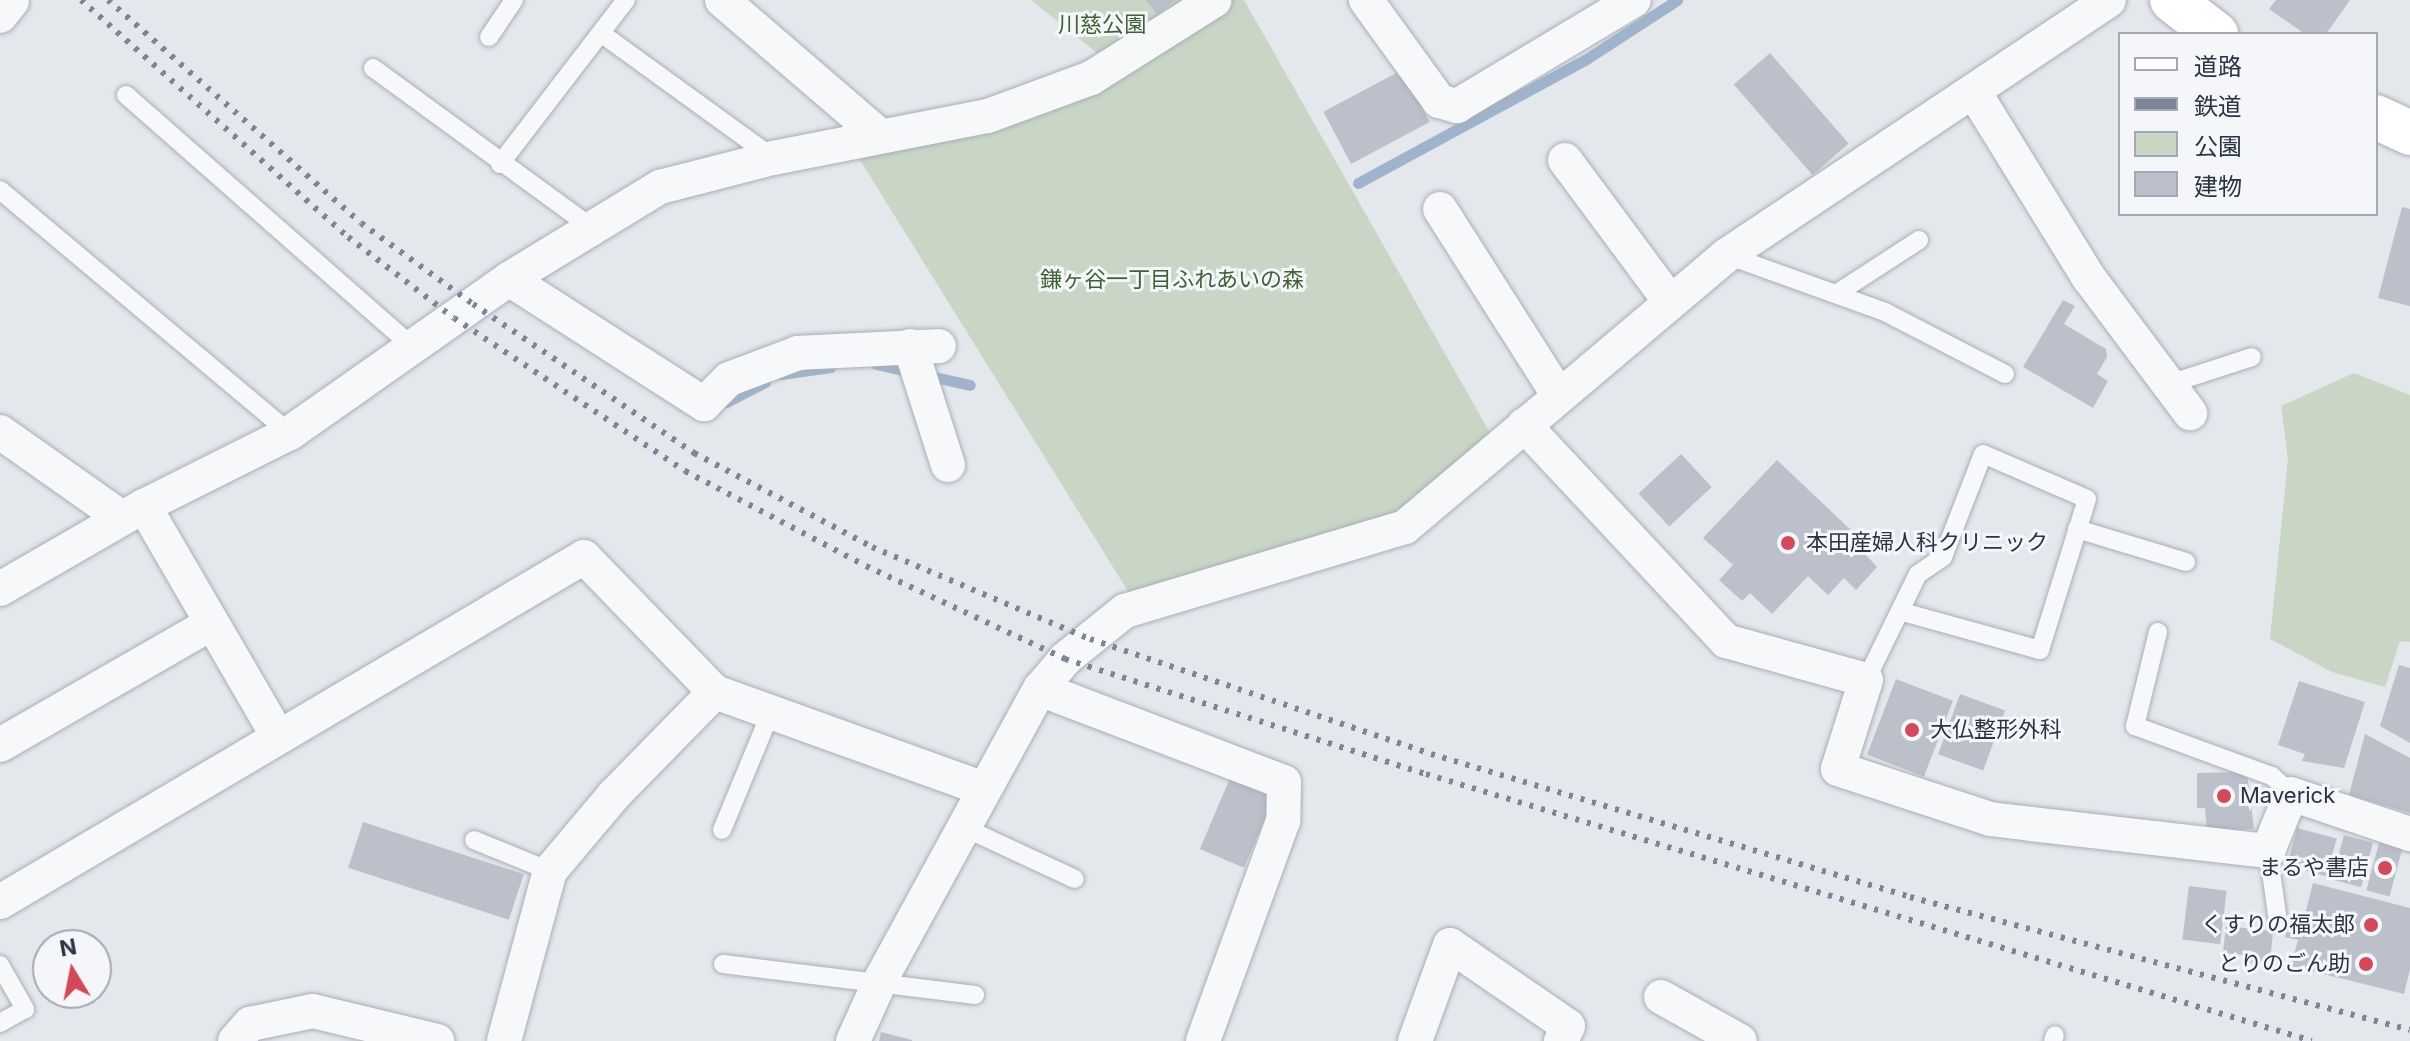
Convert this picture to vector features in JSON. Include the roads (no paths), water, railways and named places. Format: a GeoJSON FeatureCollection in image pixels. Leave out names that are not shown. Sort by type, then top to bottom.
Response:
{"type":"FeatureCollection","features":[{"type":"Feature","properties":{"kind":"main road"},"geometry":{"type":"LineString","coordinates":[[2172,0],[2213,32]]}},
{"type":"Feature","properties":{"kind":"main road"},"geometry":{"type":"LineString","coordinates":[[2378,118],[2410,133]]}},
{"type":"Feature","properties":{"kind":"street"},"geometry":{"type":"LineString","coordinates":[[722,0],[880,136]]}},
{"type":"Feature","properties":{"kind":"street"},"geometry":{"type":"LineString","coordinates":[[0,589],[133,512],[290,433],[509,279],[590,226],[660,187],[773,158],[988,116],[1091,78],[1215,0]]}},
{"type":"Feature","properties":{"kind":"street"},"geometry":{"type":"LineString","coordinates":[[1366,0],[1439,101],[1457,106],[1634,0]]}},
{"type":"Feature","properties":{"kind":"street"},"geometry":{"type":"LineString","coordinates":[[853,1041],[881,979],[984,789],[1040,689],[1065,659],[1125,611],[1405,527],[1669,300],[1727,255],[2109,0]]}},
{"type":"Feature","properties":{"kind":"street"},"geometry":{"type":"LineString","coordinates":[[0,16],[12,1]]}},
{"type":"Feature","properties":{"kind":"street"},"geometry":{"type":"LineString","coordinates":[[1974,92],[2089,278],[2190,413]]}},
{"type":"Feature","properties":{"kind":"street"},"geometry":{"type":"LineString","coordinates":[[1565,160],[1669,300]]}},
{"type":"Feature","properties":{"kind":"street"},"geometry":{"type":"LineString","coordinates":[[1440,209],[1558,394]]}},
{"type":"Feature","properties":{"kind":"street"},"geometry":{"type":"LineString","coordinates":[[509,279],[704,404],[729,379],[798,353],[925,346],[948,465]]}},
{"type":"Feature","properties":{"kind":"street"},"geometry":{"type":"LineString","coordinates":[[1524,425],[1726,641],[1866,680],[1838,769],[1990,819],[2268,851],[2291,794],[2410,834]]}},
{"type":"Feature","properties":{"kind":"street"},"geometry":{"type":"LineString","coordinates":[[0,432],[133,512],[278,736]]}},
{"type":"Feature","properties":{"kind":"street"},"geometry":{"type":"LineString","coordinates":[[0,902],[584,557],[715,692],[772,709],[984,789]]}},
{"type":"Feature","properties":{"kind":"street"},"geometry":{"type":"LineString","coordinates":[[0,745],[209,625]]}},
{"type":"Feature","properties":{"kind":"street"},"geometry":{"type":"LineString","coordinates":[[1040,689],[1284,782],[1283,821],[1203,1041]]}},
{"type":"Feature","properties":{"kind":"street"},"geometry":{"type":"LineString","coordinates":[[504,1041],[550,871],[614,795],[715,692]]}},
{"type":"Feature","properties":{"kind":"street"},"geometry":{"type":"LineString","coordinates":[[1415,1041],[1450,945],[1568,1026],[1561,1041]]}},
{"type":"Feature","properties":{"kind":"street"},"geometry":{"type":"LineString","coordinates":[[1661,997],[1740,1041]]}},
{"type":"Feature","properties":{"kind":"street"},"geometry":{"type":"LineString","coordinates":[[235,1041],[250,1024],[313,1011],[437,1041]]}},
{"type":"Feature","properties":{"kind":"lane"},"geometry":{"type":"LineString","coordinates":[[489,37],[514,0]]}},
{"type":"Feature","properties":{"kind":"lane"},"geometry":{"type":"LineString","coordinates":[[500,164],[626,0]]}},
{"type":"Feature","properties":{"kind":"lane"},"geometry":{"type":"LineString","coordinates":[[602,34],[773,158]]}},
{"type":"Feature","properties":{"kind":"lane"},"geometry":{"type":"LineString","coordinates":[[373,68],[500,164],[590,226]]}},
{"type":"Feature","properties":{"kind":"lane"},"geometry":{"type":"LineString","coordinates":[[126,95],[414,348]]}},
{"type":"Feature","properties":{"kind":"lane"},"geometry":{"type":"LineString","coordinates":[[0,190],[290,433]]}},
{"type":"Feature","properties":{"kind":"lane"},"geometry":{"type":"LineString","coordinates":[[1836,294],[1919,240]]}},
{"type":"Feature","properties":{"kind":"lane"},"geometry":{"type":"LineString","coordinates":[[1727,255],[1885,312],[2005,374]]}},
{"type":"Feature","properties":{"kind":"lane"},"geometry":{"type":"LineString","coordinates":[[2169,384],[2252,357]]}},
{"type":"Feature","properties":{"kind":"lane"},"geometry":{"type":"LineString","coordinates":[[1866,680],[1903,612],[1918,574],[1943,557],[1983,454],[2087,499],[2040,650],[1903,612]]}},
{"type":"Feature","properties":{"kind":"lane"},"geometry":{"type":"LineString","coordinates":[[2077,529],[2186,562]]}},
{"type":"Feature","properties":{"kind":"lane"},"geometry":{"type":"LineString","coordinates":[[2158,632],[2135,726],[2272,776],[2291,794]]}},
{"type":"Feature","properties":{"kind":"lane"},"geometry":{"type":"LineString","coordinates":[[722,830],[772,709]]}},
{"type":"Feature","properties":{"kind":"lane"},"geometry":{"type":"LineString","coordinates":[[965,828],[1075,879]]}},
{"type":"Feature","properties":{"kind":"lane"},"geometry":{"type":"LineString","coordinates":[[474,840],[550,871]]}},
{"type":"Feature","properties":{"kind":"lane"},"geometry":{"type":"LineString","coordinates":[[2268,851],[2278,921]]}},
{"type":"Feature","properties":{"kind":"lane"},"geometry":{"type":"LineString","coordinates":[[723,964],[881,979],[975,995]]}},
{"type":"Feature","properties":{"kind":"lane"},"geometry":{"type":"LineString","coordinates":[[0,965],[25,1009],[0,1023]]}},
{"type":"Feature","properties":{"kind":"waterway"},"geometry":{"type":"LineString","coordinates":[[1358,183],[1585,60],[1677,0]]}},
{"type":"Feature","properties":{"kind":"waterway"},"geometry":{"type":"LineString","coordinates":[[876,364],[970,385]]}},
{"type":"Feature","properties":{"kind":"waterway"},"geometry":{"type":"LineString","coordinates":[[781,374],[831,367]]}},
{"type":"Feature","properties":{"kind":"waterway"},"geometry":{"type":"LineString","coordinates":[[726,402],[765,382]]}},
{"type":"Feature","properties":{"kind":"railway"},"geometry":{"type":"LineString","coordinates":[[81,0],[348,237],[454,318],[685,471],[866,566],[1065,659],[1426,774],[2312,1041]]}},
{"type":"Feature","properties":{"kind":"railway"},"geometry":{"type":"LineString","coordinates":[[108,0],[361,223],[473,304],[694,453],[872,547],[1090,639],[1431,754],[1910,897],[2410,1030]]}},
{"type":"Feature","properties":{"kind":"place","name":"本田産婦人科クリニック"},"geometry":{"type":"Point","coordinates":[1788,543]}},
{"type":"Feature","properties":{"kind":"place","name":"大仏整形外科"},"geometry":{"type":"Point","coordinates":[1912,730]}},
{"type":"Feature","properties":{"kind":"place","name":"Maverick"},"geometry":{"type":"Point","coordinates":[2224,796]}},
{"type":"Feature","properties":{"kind":"place","name":"まるや書店"},"geometry":{"type":"Point","coordinates":[2385,868]}},
{"type":"Feature","properties":{"kind":"place","name":"くすりの福太郎"},"geometry":{"type":"Point","coordinates":[2371,925]}},
{"type":"Feature","properties":{"kind":"place","name":"とりのごん助"},"geometry":{"type":"Point","coordinates":[2366,964]}},
{"type":"Feature","properties":{"kind":"park label","name":"川慈公園"},"geometry":{"type":"Point","coordinates":[1102,25]}},
{"type":"Feature","properties":{"kind":"park label","name":"鎌ヶ谷一丁目ふれあいの森"},"geometry":{"type":"Point","coordinates":[1172,280]}}]}
